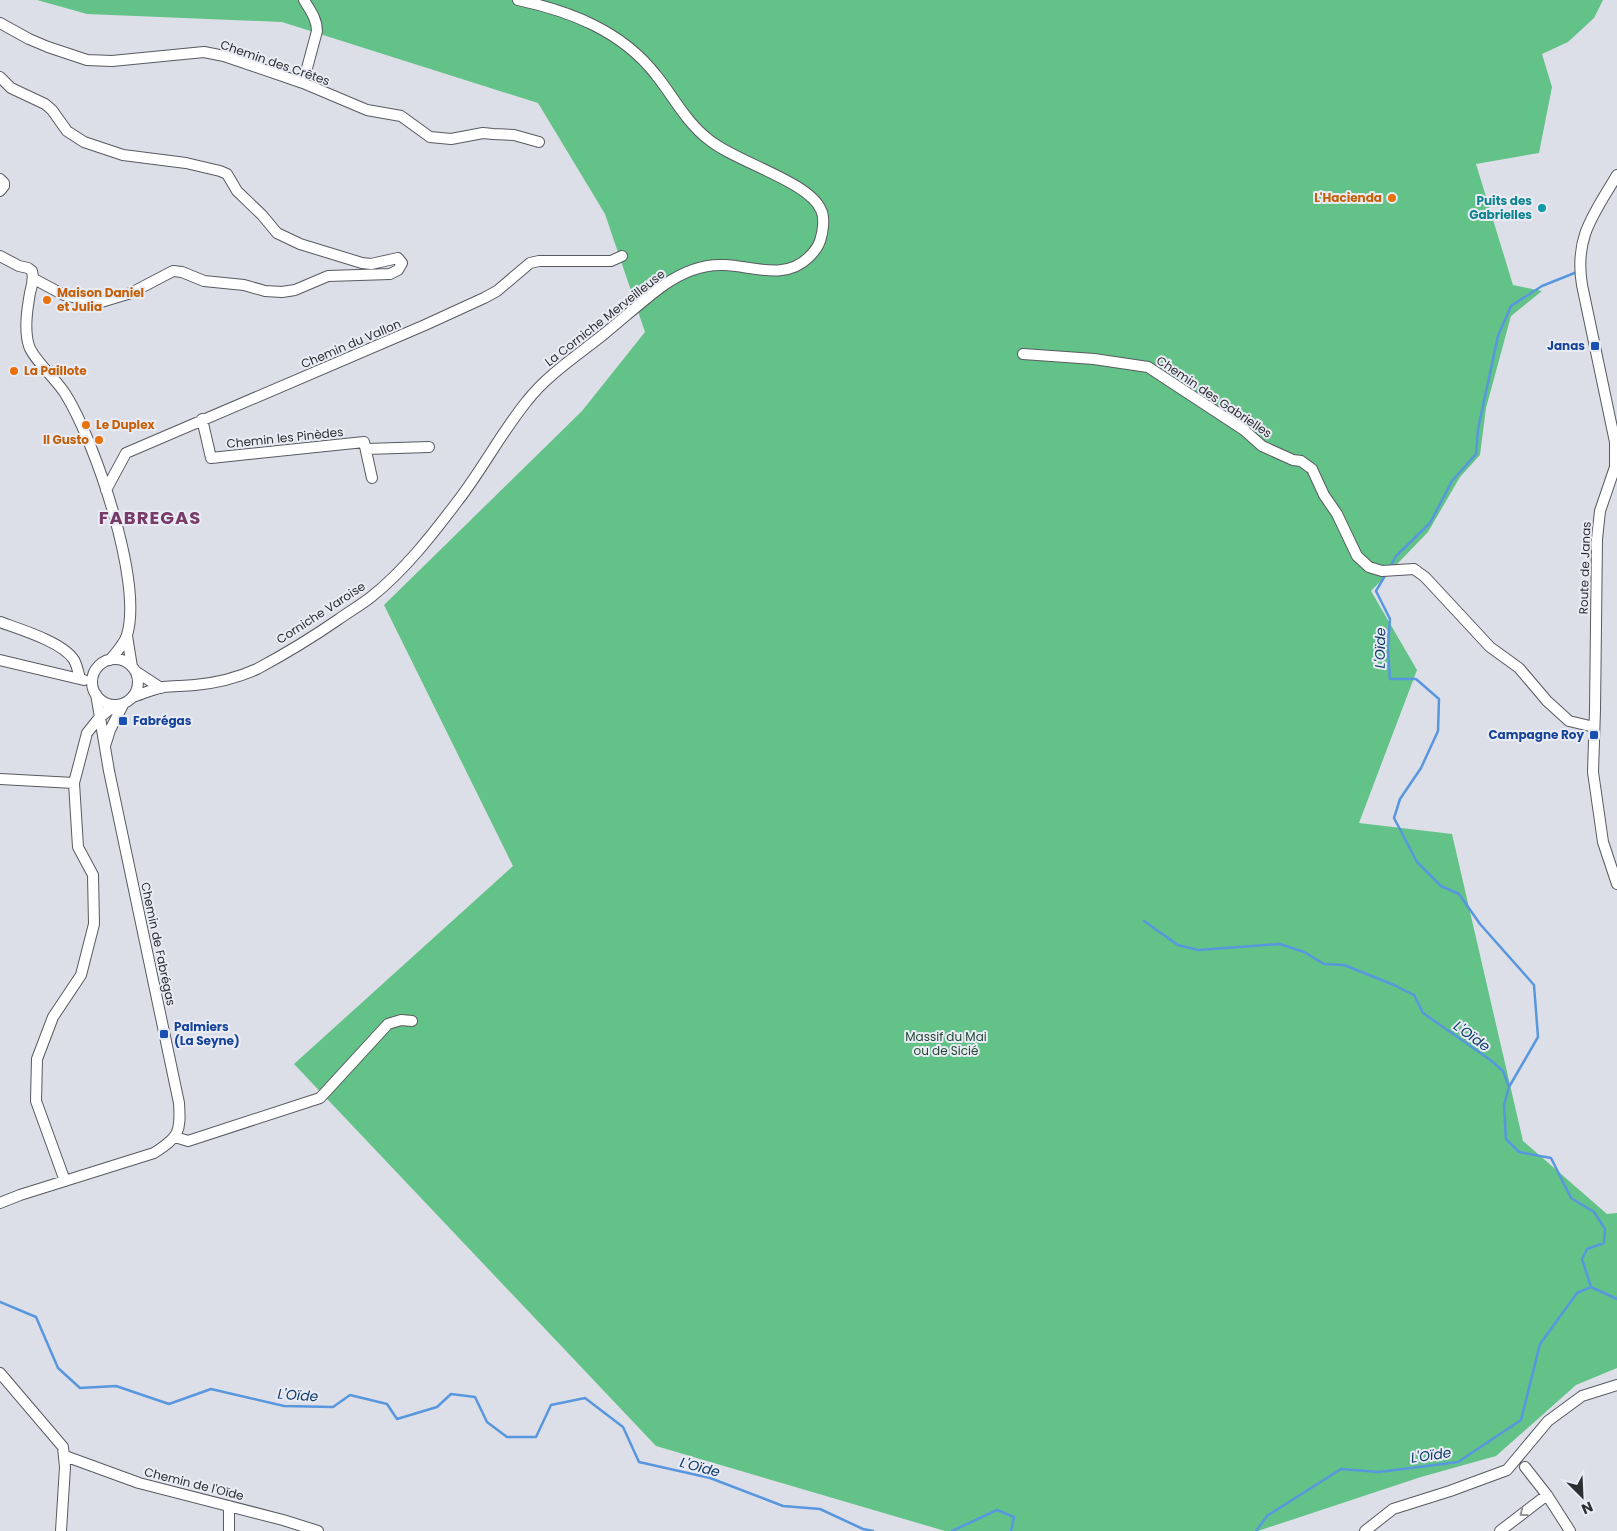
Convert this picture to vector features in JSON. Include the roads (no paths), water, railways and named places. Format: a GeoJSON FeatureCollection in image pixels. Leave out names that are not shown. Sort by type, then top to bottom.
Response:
{"type":"FeatureCollection","features":[{"type":"Feature","properties":{"kind":"street"},"geometry":{"type":"LineString","coordinates":[[303,83],[317,31],[314,16],[304,0]]}},
{"type":"Feature","properties":{"kind":"street","name":"La Corniche Merveilleuse"},"geometry":{"type":"LineString","coordinates":[[518,0],[533,3],[590,22],[618,38],[649,66],[692,124],[706,138],[723,151],[793,183],[807,192],[822,211],[823,220],[820,242],[804,262],[792,269],[779,271],[723,265],[703,267],[683,274],[664,286],[559,369],[528,400]]}},
{"type":"Feature","properties":{"kind":"street","name":"Chemin des Crêtes"},"geometry":{"type":"LineString","coordinates":[[0,23],[48,48],[87,60],[112,61],[204,52],[224,56],[303,83],[367,110],[401,116],[430,137],[450,139],[484,133],[514,135],[539,142]]}},
{"type":"Feature","properties":{"kind":"street"},"geometry":{"type":"LineString","coordinates":[[0,77],[12,88],[45,104],[52,110],[66,131],[84,142],[122,155],[186,163],[227,174],[237,190],[277,233],[300,244],[362,263],[371,264],[398,258],[402,263],[398,270],[390,274],[328,276],[295,290],[282,292],[265,291],[244,285],[204,281],[182,272],[174,271],[131,293],[98,303],[64,295],[33,275],[28,268],[19,266],[0,256]]}},
{"type":"Feature","properties":{"kind":"street","name":"Route de Janas"},"geometry":{"type":"LineString","coordinates":[[1617,175],[1584,232],[1579,259],[1582,285],[1615,442],[1615,467],[1600,511],[1596,539],[1593,772],[1599,820],[1609,863],[1617,884]]}},
{"type":"Feature","properties":{"kind":"street"},"geometry":{"type":"LineString","coordinates":[[0,179],[4,186],[0,191]]}},
{"type":"Feature","properties":{"kind":"street","name":"Chemin du Vallon"},"geometry":{"type":"LineString","coordinates":[[106,490],[126,453],[484,298],[497,290],[530,263],[539,261],[611,260],[622,256]]}},
{"type":"Feature","properties":{"kind":"street"},"geometry":{"type":"LineString","coordinates":[[33,275],[26,331],[29,348],[65,393],[86,434],[106,490],[123,552],[129,592],[130,615],[127,635],[123,644],[110,660]]}},
{"type":"Feature","properties":{"kind":"street","name":"Chemin des Gabrielles"},"geometry":{"type":"LineString","coordinates":[[1024,354],[1094,358],[1148,367],[1244,430],[1262,446],[1293,460],[1301,461],[1312,469],[1357,556],[1369,567],[1387,570],[1414,568],[1425,577],[1490,647],[1519,668],[1547,701],[1569,721],[1594,727]]}},
{"type":"Feature","properties":{"kind":"street","name":"Corniche Varoise"},"geometry":{"type":"LineString","coordinates":[[124,702],[161,688],[198,685],[231,679],[257,669],[371,597],[402,568],[458,501],[528,400]]}},
{"type":"Feature","properties":{"kind":"street","name":"Chemin les Pinèdes"},"geometry":{"type":"LineString","coordinates":[[202,419],[211,458],[364,442],[366,449],[429,446]]}},
{"type":"Feature","properties":{"kind":"street"},"geometry":{"type":"LineString","coordinates":[[366,449],[372,478]]}},
{"type":"Feature","properties":{"kind":"street"},"geometry":{"type":"LineString","coordinates":[[0,622],[49,641],[69,654],[74,660],[80,678]]}},
{"type":"Feature","properties":{"kind":"street"},"geometry":{"type":"LineString","coordinates":[[65,1181],[36,1101],[37,1059],[52,1018],[81,975],[94,924],[93,875],[78,847],[74,783],[87,733],[99,718],[136,693],[138,682],[127,635]]}},
{"type":"Feature","properties":{"kind":"street"},"geometry":{"type":"LineString","coordinates":[[0,660],[93,681]]}},
{"type":"Feature","properties":{"kind":"street"},"geometry":{"type":"LineString","coordinates":[[124,702],[106,703],[96,694],[93,681],[96,670],[104,662],[118,660],[126,662],[161,688]]}},
{"type":"Feature","properties":{"kind":"street","name":"Chemin de Fabrégas"},"geometry":{"type":"LineString","coordinates":[[96,694],[104,748],[179,1103],[180,1122],[175,1136]]}},
{"type":"Feature","properties":{"kind":"street"},"geometry":{"type":"LineString","coordinates":[[104,748],[110,730],[124,702]]}},
{"type":"Feature","properties":{"kind":"street"},"geometry":{"type":"LineString","coordinates":[[0,779],[74,783]]}},
{"type":"Feature","properties":{"kind":"street"},"geometry":{"type":"LineString","coordinates":[[0,1203],[154,1153],[170,1143],[175,1136],[188,1141],[320,1098],[388,1024],[402,1020],[412,1021]]}},
{"type":"Feature","properties":{"kind":"street"},"geometry":{"type":"LineString","coordinates":[[0,1373],[63,1447],[65,1456],[61,1531]]}},
{"type":"Feature","properties":{"kind":"street"},"geometry":{"type":"LineString","coordinates":[[1365,1531],[1393,1509],[1450,1492],[1507,1470],[1548,1421],[1582,1396],[1617,1384]]}},
{"type":"Feature","properties":{"kind":"street","name":"Chemin de l'Oïde"},"geometry":{"type":"LineString","coordinates":[[65,1456],[139,1483],[283,1520],[318,1531]]}},
{"type":"Feature","properties":{"kind":"street"},"geometry":{"type":"LineString","coordinates":[[1525,1467],[1547,1495],[1570,1531]]}},
{"type":"Feature","properties":{"kind":"street"},"geometry":{"type":"LineString","coordinates":[[1500,1531],[1547,1495]]}},
{"type":"Feature","properties":{"kind":"street"},"geometry":{"type":"LineString","coordinates":[[228,1531],[229,1506]]}},
{"type":"Feature","properties":{"kind":"waterway","name":"L'Oïde"},"geometry":{"type":"LineString","coordinates":[[1390,567],[1396,556],[1430,523],[1452,481],[1476,454],[1478,429],[1498,336],[1511,306],[1542,286],[1577,272]]}},
{"type":"Feature","properties":{"kind":"waterway","name":"L'Oïde"},"geometry":{"type":"LineString","coordinates":[[1386,574],[1376,591],[1390,619],[1388,647],[1390,679],[1416,679],[1439,699],[1438,731],[1421,768],[1400,799],[1394,818],[1417,862],[1441,886],[1459,894],[1480,924],[1534,985],[1538,1037],[1509,1087],[1504,1105],[1506,1139],[1519,1152],[1551,1158],[1571,1198],[1594,1212],[1605,1229],[1604,1243],[1587,1249],[1582,1259],[1591,1287]]}},
{"type":"Feature","properties":{"kind":"waterway","name":"L'Oïde"},"geometry":{"type":"LineString","coordinates":[[1144,921],[1178,945],[1198,950],[1280,944],[1304,952],[1324,964],[1344,965],[1394,985],[1414,995],[1423,1013],[1503,1071],[1509,1087]]}},
{"type":"Feature","properties":{"kind":"waterway","name":"L'Oïde"},"geometry":{"type":"LineString","coordinates":[[1256,1531],[1267,1516],[1341,1469],[1379,1472],[1458,1462],[1521,1420],[1540,1344],[1577,1293],[1591,1287],[1617,1299]]}},
{"type":"Feature","properties":{"kind":"waterway","name":"L'Oïde"},"geometry":{"type":"LineString","coordinates":[[0,1302],[36,1317],[58,1368],[80,1388],[116,1386],[169,1404],[211,1389],[284,1406],[333,1407],[350,1395],[387,1404],[397,1419],[437,1407],[451,1394],[475,1397],[487,1422],[507,1437],[536,1437],[551,1405],[585,1398],[623,1427],[639,1462],[710,1478],[783,1506],[820,1509],[863,1529],[873,1531]]}},
{"type":"Feature","properties":{"kind":"waterway","name":"L'Oïde"},"geometry":{"type":"LineString","coordinates":[[952,1531],[997,1510],[1014,1517],[1011,1531]]}},
{"type":"Feature","properties":{"kind":"place","name":"L'Hacienda"},"geometry":{"type":"Point","coordinates":[1392,198]}},
{"type":"Feature","properties":{"kind":"place","name":"Puits des Gabrielles"},"geometry":{"type":"Point","coordinates":[1542,208]}},
{"type":"Feature","properties":{"kind":"place","name":"Maison Daniel et Julia"},"geometry":{"type":"Point","coordinates":[47,300]}},
{"type":"Feature","properties":{"kind":"place","name":"Janas"},"geometry":{"type":"Point","coordinates":[1595,346]}},
{"type":"Feature","properties":{"kind":"place","name":"La Paillote"},"geometry":{"type":"Point","coordinates":[14,371]}},
{"type":"Feature","properties":{"kind":"place","name":"Le Duplex"},"geometry":{"type":"Point","coordinates":[86,425]}},
{"type":"Feature","properties":{"kind":"place","name":"Il Gusto"},"geometry":{"type":"Point","coordinates":[99,440]}},
{"type":"Feature","properties":{"kind":"place","name":"Fabrégas"},"geometry":{"type":"Point","coordinates":[123,721]}},
{"type":"Feature","properties":{"kind":"place","name":"Campagne Roy"},"geometry":{"type":"Point","coordinates":[1594,735]}},
{"type":"Feature","properties":{"kind":"place","name":"Palmiers (La Seyne)"},"geometry":{"type":"Point","coordinates":[164,1034]}},
{"type":"Feature","properties":{"kind":"district","name":"FABREGAS"},"geometry":{"type":"Point","coordinates":[150,518]}},
{"type":"Feature","properties":{"kind":"park label","name":"Massif du Mai ou de Sicié"},"geometry":{"type":"Point","coordinates":[946,1044]}}]}
